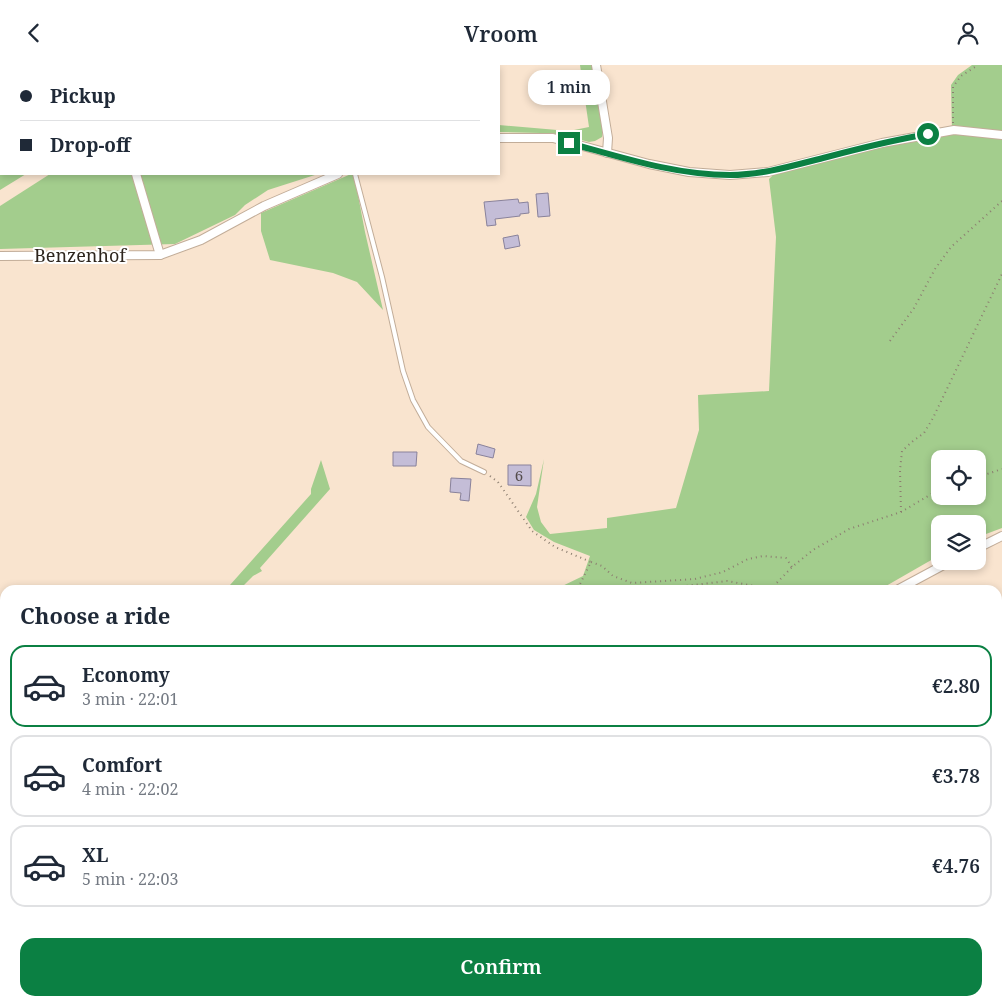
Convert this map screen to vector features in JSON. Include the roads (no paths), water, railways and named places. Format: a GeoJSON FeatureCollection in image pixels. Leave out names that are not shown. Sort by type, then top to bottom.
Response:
{"type":"FeatureCollection","features":[{"type":"Feature","properties":{"kind":"street"},"geometry":{"type":"LineString","coordinates":[[596,65],[608,138],[607,153]]}},
{"type":"Feature","properties":{"kind":"street"},"geometry":{"type":"LineString","coordinates":[[500,137],[553,138],[690,173],[730,175],[768,171],[882,143],[954,130],[1002,135]]}},
{"type":"Feature","properties":{"kind":"street"},"geometry":{"type":"LineString","coordinates":[[136,175],[160,255]]}},
{"type":"Feature","properties":{"kind":"street","name":"Benzenhof"},"geometry":{"type":"LineString","coordinates":[[0,256],[160,255],[201,240],[264,206],[336,175]]}},
{"type":"Feature","properties":{"kind":"street"},"geometry":{"type":"LineString","coordinates":[[986,544],[1002,536]]}},
{"type":"Feature","properties":{"kind":"street"},"geometry":{"type":"LineString","coordinates":[[906,585],[934,570]]}},
{"type":"Feature","properties":{"kind":"lane"},"geometry":{"type":"LineString","coordinates":[[355,175],[382,277],[403,371],[413,400],[428,427],[461,461],[484,472]]}}]}
